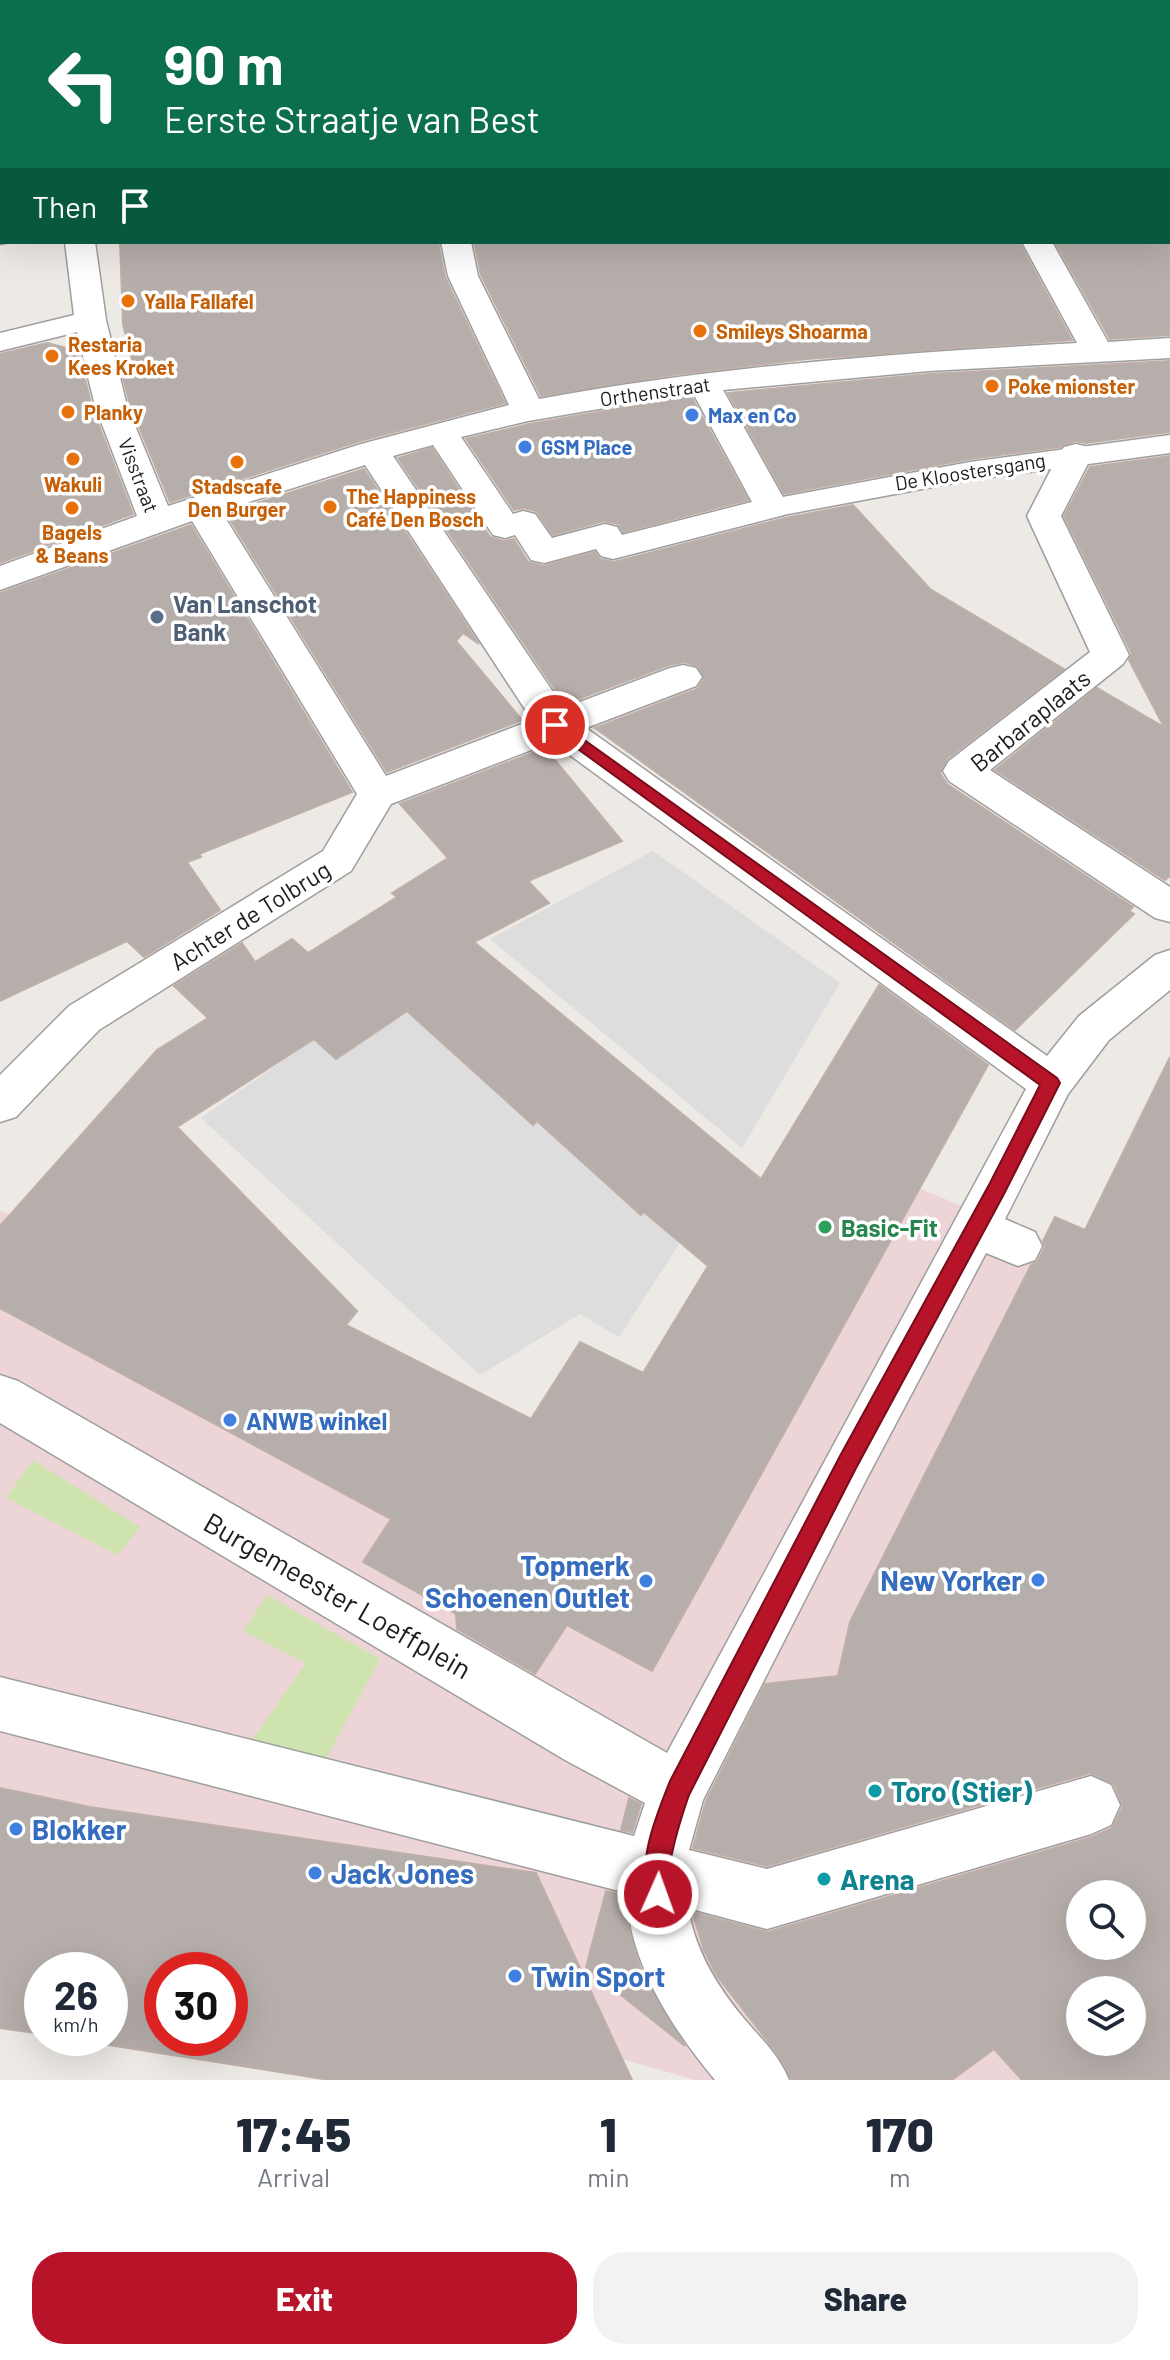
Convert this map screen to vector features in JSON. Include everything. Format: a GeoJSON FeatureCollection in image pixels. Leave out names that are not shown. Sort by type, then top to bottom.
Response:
{"type":"FeatureCollection","features":[{"type":"Feature","properties":{"kind":"street","name":"Visstraat"},"geometry":{"type":"LineString","coordinates":[[80,244],[90,320],[111,406],[157,522]]}},
{"type":"Feature","properties":{"kind":"street"},"geometry":{"type":"LineString","coordinates":[[456,244],[463,276],[528,411]]}},
{"type":"Feature","properties":{"kind":"street"},"geometry":{"type":"LineString","coordinates":[[1038,244],[1098,352]]}},
{"type":"Feature","properties":{"kind":"street"},"geometry":{"type":"LineString","coordinates":[[0,342],[90,320]]}},
{"type":"Feature","properties":{"kind":"street","name":"Orthenstraat"},"geometry":{"type":"LineString","coordinates":[[0,579],[200,506],[373,451],[528,411],[704,384],[861,368],[1170,348]]}},
{"type":"Feature","properties":{"kind":"street"},"geometry":{"type":"LineString","coordinates":[[442,433],[505,527],[523,522],[544,552],[605,535],[613,548],[772,508],[704,384]]}},
{"type":"Feature","properties":{"kind":"street"},"geometry":{"type":"LineString","coordinates":[[373,451],[555,725],[1051,1083]]}},
{"type":"Feature","properties":{"kind":"street","name":"Barbaraplaats"},"geometry":{"type":"LineString","coordinates":[[1076,454],[1044,516],[1110,655],[963,771],[1170,907]]}},
{"type":"Feature","properties":{"kind":"street"},"geometry":{"type":"LineString","coordinates":[[200,506],[377,794],[683,677]]}},
{"type":"Feature","properties":{"kind":"street","name":"Achter de Tolbrug"},"geometry":{"type":"LineString","coordinates":[[0,1104],[84,1018],[337,861],[377,794]]}},
{"type":"Feature","properties":{"kind":"street"},"geometry":{"type":"LineString","coordinates":[[758,2080],[736,2058],[694,2002],[672,1958],[660,1918],[657,1869],[664,1832],[678,1790],[848,1463],[997,1237],[1051,1083],[1094,1028],[1169,969]]}},
{"type":"Feature","properties":{"kind":"street","name":"Burgemeester Loeffplein"},"geometry":{"type":"LineString","coordinates":[[0,1397],[585,1740],[678,1790]]}},
{"type":"Feature","properties":{"kind":"street"},"geometry":{"type":"LineString","coordinates":[[0,1704],[767,1899],[1091,1805]]}},
{"type":"Feature","properties":{"kind":"lane","name":"De Kloostersgang"},"geometry":{"type":"LineString","coordinates":[[772,508],[929,475],[1170,444]]}},
{"type":"Feature","properties":{"kind":"shaded area"},"geometry":{"type":"Polygon","coordinates":[[[653,851],[840,983],[742,1148],[490,939],[653,851]]]}},
{"type":"Feature","properties":{"kind":"shaded area"},"geometry":{"type":"Polygon","coordinates":[[[396,1002],[685,1235],[619,1337],[580,1314],[480,1375],[201,1118],[314,1039],[337,1059],[372,1035],[396,1002]]]}},
{"type":"Feature","properties":{"kind":"shaded area"},"geometry":{"type":"Polygon","coordinates":[[[845,1157],[1170,1293],[1170,2080],[695,2080],[466,2014],[248,1973],[248,1952],[144,1952],[144,1970],[128,1970],[128,1952],[24,1952],[24,1961],[0,1959],[0,1210],[642,1534],[845,1157]]]}},
{"type":"Feature","properties":{"kind":"green space"},"geometry":{"type":"Polygon","coordinates":[[[33,1460],[140,1527],[118,1555],[6,1498],[33,1460]]]}},
{"type":"Feature","properties":{"kind":"green space"},"geometry":{"type":"Polygon","coordinates":[[[267,1595],[380,1659],[326,1759],[253,1739],[306,1663],[243,1631],[267,1595]]]}},
{"type":"Feature","properties":{"kind":"building"},"geometry":{"type":"Polygon","coordinates":[[[120,244],[438,244],[445,277],[505,403],[360,441],[170,502],[130,405],[119,362],[133,365],[123,324],[120,244]]]}},
{"type":"Feature","properties":{"kind":"building"},"geometry":{"type":"Polygon","coordinates":[[[474,244],[1020,244],[1072,340],[807,359],[672,375],[541,396],[481,275],[474,244]]]}},
{"type":"Feature","properties":{"kind":"building"},"geometry":{"type":"Polygon","coordinates":[[[1056,244],[1170,244],[1170,335],[1110,339],[1056,244]]]}},
{"type":"Feature","properties":{"kind":"building"},"geometry":{"type":"Polygon","coordinates":[[[47,343],[78,351],[92,407],[133,514],[0,563],[0,354],[47,343]]]}},
{"type":"Feature","properties":{"kind":"building"},"geometry":{"type":"Polygon","coordinates":[[[1170,361],[1170,432],[1086,443],[1075,441],[1060,447],[970,459],[784,494],[728,393],[929,374],[1170,361]]]}},
{"type":"Feature","properties":{"kind":"building"},"geometry":{"type":"Polygon","coordinates":[[[691,396],[748,500],[623,532],[618,524],[604,521],[553,535],[536,511],[524,508],[514,510],[466,439],[529,424],[691,396]]]}},
{"type":"Feature","properties":{"kind":"building"},"geometry":{"type":"Polygon","coordinates":[[[432,448],[490,537],[504,541],[514,539],[528,562],[543,566],[595,552],[600,559],[614,562],[785,518],[853,505],[930,589],[1064,669],[947,759],[940,773],[947,784],[1133,907],[1129,911],[1134,914],[1015,1030],[595,728],[697,689],[704,679],[698,666],[684,662],[669,665],[565,704],[398,458],[432,448]]]}},
{"type":"Feature","properties":{"kind":"building"},"geometry":{"type":"Polygon","coordinates":[[[1170,456],[1170,876],[1165,880],[995,770],[1097,688],[1164,727],[1129,660],[1132,654],[1064,516],[1090,467],[1170,456]]]}},
{"type":"Feature","properties":{"kind":"building"},"geometry":{"type":"Polygon","coordinates":[[[364,469],[479,644],[463,633],[456,641],[522,720],[387,772],[226,513],[364,469]]]}},
{"type":"Feature","properties":{"kind":"building"},"geometry":{"type":"Polygon","coordinates":[[[191,525],[352,792],[199,854],[201,857],[187,862],[220,910],[144,957],[127,941],[0,1001],[0,593],[191,525]]]}},
{"type":"Feature","properties":{"kind":"building"},"geometry":{"type":"Polygon","coordinates":[[[545,748],[622,841],[528,881],[549,903],[474,942],[761,1179],[879,985],[988,1065],[652,1671],[567,1625],[535,1674],[457,1629],[456,1614],[363,1562],[391,1519],[0,1308],[0,1226],[157,1050],[208,1018],[174,986],[242,943],[255,962],[292,939],[308,953],[397,897],[392,893],[448,858],[400,804],[545,748]],[[407,1011],[336,1059],[314,1039],[177,1127],[357,1311],[346,1325],[531,1419],[580,1342],[643,1373],[708,1266],[644,1212],[641,1215],[537,1121],[533,1125],[407,1011]]]}},
{"type":"Feature","properties":{"kind":"building"},"geometry":{"type":"Polygon","coordinates":[[[1170,1057],[1170,2080],[1022,2080],[994,2049],[952,2080],[792,2080],[776,2052],[717,1976],[704,1950],[692,1912],[768,1932],[1092,1837],[1112,1828],[1123,1806],[1114,1784],[1090,1773],[767,1866],[693,1848],[706,1801],[765,1684],[838,1676],[850,1622],[1031,1265],[1038,1261],[1045,1247],[1043,1241],[1055,1217],[1085,1230],[1170,1057]]]}},
{"type":"Feature","properties":{"kind":"building"},"geometry":{"type":"Polygon","coordinates":[[[0,1788],[90,1807],[536,1873],[632,2080],[330,2080],[178,2056],[248,2056],[248,1952],[144,1952],[144,2051],[128,2048],[128,1952],[24,1952],[24,2031],[0,2028],[0,1788]]]}},
{"type":"Feature","properties":{"kind":"building"},"geometry":{"type":"Polygon","coordinates":[[[629,1798],[641,1804],[632,1832],[621,1830],[629,1798]]]}},
{"type":"Feature","properties":{"kind":"building"},"geometry":{"type":"Polygon","coordinates":[[[606,1891],[624,1895],[626,1919],[641,1970],[685,2046],[586,1967],[606,1891]]]}},
{"type":"Feature","properties":{"kind":"place","name":"Yalla Fallafel"},"geometry":{"type":"Point","coordinates":[128,301]}},
{"type":"Feature","properties":{"kind":"place","name":"Smileys Shoarma"},"geometry":{"type":"Point","coordinates":[700,331]}},
{"type":"Feature","properties":{"kind":"place","name":"Restaria Kees Kroket"},"geometry":{"type":"Point","coordinates":[52,356]}},
{"type":"Feature","properties":{"kind":"place","name":"Poke mionster"},"geometry":{"type":"Point","coordinates":[992,386]}},
{"type":"Feature","properties":{"kind":"place","name":"Planky"},"geometry":{"type":"Point","coordinates":[68,412]}},
{"type":"Feature","properties":{"kind":"place","name":"Max en Co"},"geometry":{"type":"Point","coordinates":[692,415]}},
{"type":"Feature","properties":{"kind":"place","name":"GSM Place"},"geometry":{"type":"Point","coordinates":[525,447]}},
{"type":"Feature","properties":{"kind":"place","name":"Wakuli"},"geometry":{"type":"Point","coordinates":[73,459]}},
{"type":"Feature","properties":{"kind":"place","name":"Stadscafe Den Burger"},"geometry":{"type":"Point","coordinates":[237,462]}},
{"type":"Feature","properties":{"kind":"place","name":"The Happiness Café Den Bosch"},"geometry":{"type":"Point","coordinates":[330,507]}},
{"type":"Feature","properties":{"kind":"place","name":"Bagels & Beans"},"geometry":{"type":"Point","coordinates":[72,508]}},
{"type":"Feature","properties":{"kind":"place","name":"Van Lanschot Bank"},"geometry":{"type":"Point","coordinates":[157,617]}},
{"type":"Feature","properties":{"kind":"place","name":"Basic-Fit"},"geometry":{"type":"Point","coordinates":[825,1227]}},
{"type":"Feature","properties":{"kind":"place","name":"ANWB winkel"},"geometry":{"type":"Point","coordinates":[230,1420]}},
{"type":"Feature","properties":{"kind":"place","name":"New Yorker"},"geometry":{"type":"Point","coordinates":[1038,1580]}},
{"type":"Feature","properties":{"kind":"place","name":"Topmerk Schoenen Outlet"},"geometry":{"type":"Point","coordinates":[646,1581]}},
{"type":"Feature","properties":{"kind":"place","name":"Toro (Stier)"},"geometry":{"type":"Point","coordinates":[875,1791]}},
{"type":"Feature","properties":{"kind":"place","name":"Blokker"},"geometry":{"type":"Point","coordinates":[16,1829]}},
{"type":"Feature","properties":{"kind":"place","name":"Jack Jones"},"geometry":{"type":"Point","coordinates":[315,1873]}},
{"type":"Feature","properties":{"kind":"place","name":"Arena"},"geometry":{"type":"Point","coordinates":[824,1879]}},
{"type":"Feature","properties":{"kind":"place","name":"Twin Sport"},"geometry":{"type":"Point","coordinates":[515,1976]}},
{"type":"Feature","properties":{"kind":"route"},"geometry":{"type":"LineString","coordinates":[[555,725],[1051,1083],[678,1790],[664,1832],[657,1869],[658,1894]]}}]}
